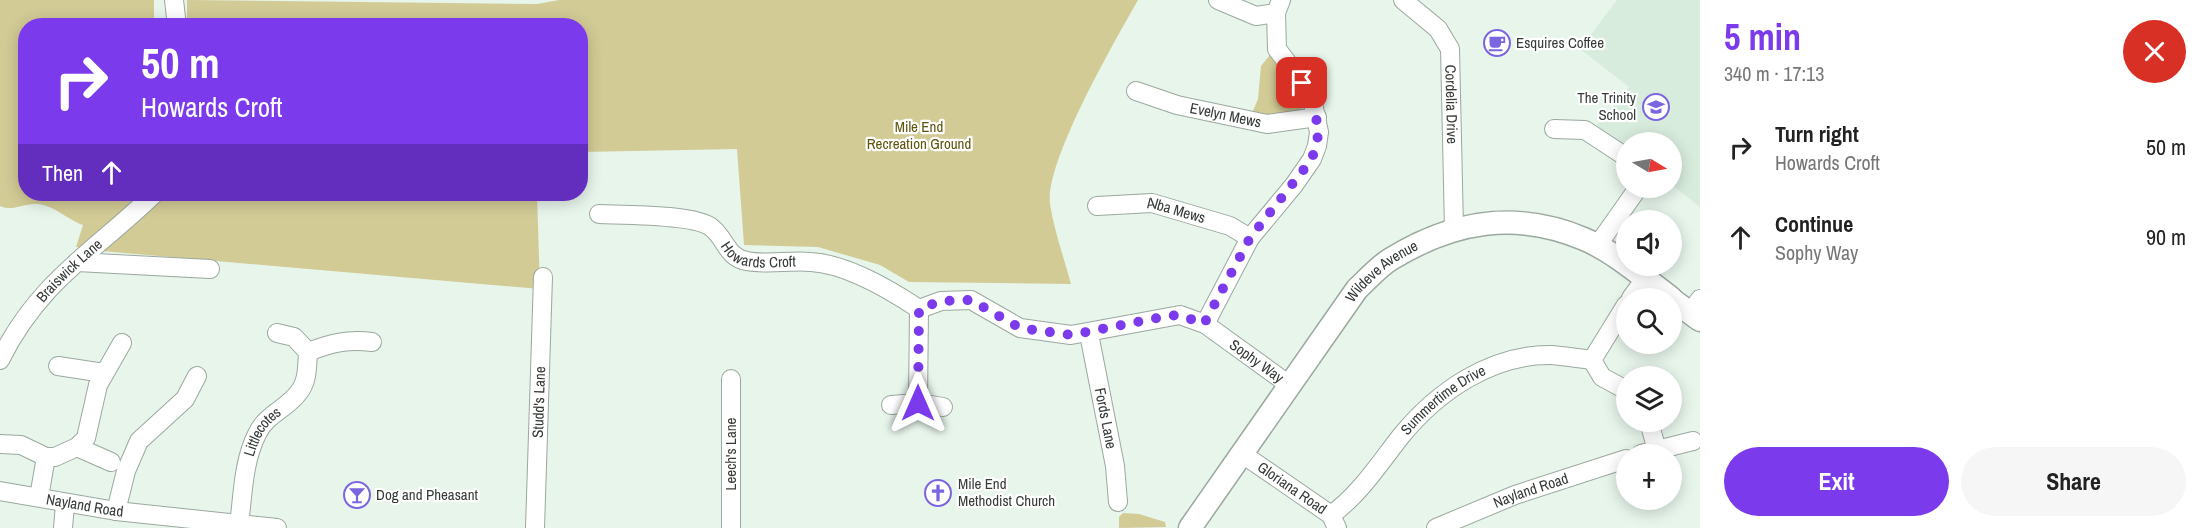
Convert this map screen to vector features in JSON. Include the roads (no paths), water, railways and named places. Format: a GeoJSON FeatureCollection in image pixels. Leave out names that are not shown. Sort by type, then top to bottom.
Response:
{"type":"FeatureCollection","features":[{"type":"Feature","properties":{"kind":"main road","name":"Wildeve Avenue"},"geometry":{"type":"LineString","coordinates":[[1190,528],[1288,384],[1357,289],[1390,259],[1454,229],[1491,221],[1531,222],[1549,226],[1597,246],[1657,288]]}},
{"type":"Feature","properties":{"kind":"main road","name":"Wildeve Avenue"},"geometry":{"type":"LineString","coordinates":[[1682,304],[1696,310]]}},
{"type":"Feature","properties":{"kind":"street"},"geometry":{"type":"LineString","coordinates":[[174,0],[176,18]]}},
{"type":"Feature","properties":{"kind":"street"},"geometry":{"type":"LineString","coordinates":[[1204,324],[1250,238],[1312,159],[1319,132],[1311,94],[1277,49],[1279,7],[1256,16],[1218,0]]}},
{"type":"Feature","properties":{"kind":"street","name":"Cordelia Drive"},"geometry":{"type":"LineString","coordinates":[[1403,0],[1438,29],[1450,49],[1454,229]]}},
{"type":"Feature","properties":{"kind":"street","name":"Evelyn Mews"},"geometry":{"type":"LineString","coordinates":[[1136,91],[1177,105],[1267,123],[1317,117]]}},
{"type":"Feature","properties":{"kind":"street"},"geometry":{"type":"LineString","coordinates":[[1554,129],[1585,130],[1616,150]]}},
{"type":"Feature","properties":{"kind":"street"},"geometry":{"type":"LineString","coordinates":[[1597,246],[1631,198]]}},
{"type":"Feature","properties":{"kind":"street","name":"Braiswick Lane"},"geometry":{"type":"LineString","coordinates":[[0,360],[13,335],[36,301],[146,201]]}},
{"type":"Feature","properties":{"kind":"street","name":"Alba Mews"},"geometry":{"type":"LineString","coordinates":[[1097,206],[1152,203],[1230,226],[1250,238]]}},
{"type":"Feature","properties":{"kind":"street","name":"Howards Croft"},"geometry":{"type":"LineString","coordinates":[[596,214],[651,215],[698,222],[711,226],[732,257],[747,262],[814,262],[870,279],[919,309]]}},
{"type":"Feature","properties":{"kind":"street"},"geometry":{"type":"LineString","coordinates":[[77,262],[210,269]]}},
{"type":"Feature","properties":{"kind":"street","name":"Studd's Lane"},"geometry":{"type":"LineString","coordinates":[[535,528],[543,277]]}},
{"type":"Feature","properties":{"kind":"street"},"geometry":{"type":"LineString","coordinates":[[1638,288],[1645,279]]}},
{"type":"Feature","properties":{"kind":"street"},"geometry":{"type":"LineString","coordinates":[[918,403],[919,309],[941,301],[971,300],[1020,328],[1071,335],[1089,334]]}},
{"type":"Feature","properties":{"kind":"street","name":"Sophy Way"},"geometry":{"type":"LineString","coordinates":[[1089,334],[1180,315],[1204,324],[1288,384]]}},
{"type":"Feature","properties":{"kind":"street"},"geometry":{"type":"LineString","coordinates":[[1616,321],[1592,360],[1602,377],[1616,385]]}},
{"type":"Feature","properties":{"kind":"street"},"geometry":{"type":"LineString","coordinates":[[277,333],[294,337],[308,352],[333,342],[354,339],[372,342]]}},
{"type":"Feature","properties":{"kind":"street","name":"Fords Lane"},"geometry":{"type":"LineString","coordinates":[[1089,334],[1115,466],[1118,502]]}},
{"type":"Feature","properties":{"kind":"street"},"geometry":{"type":"LineString","coordinates":[[0,444],[21,444],[46,457],[55,457],[77,447],[86,438],[92,404],[104,373],[110,368],[122,343]]}},
{"type":"Feature","properties":{"kind":"street","name":"Littlecotes"},"geometry":{"type":"LineString","coordinates":[[239,525],[248,455],[258,431],[268,417],[301,391],[307,373],[308,352]]}},
{"type":"Feature","properties":{"kind":"street","name":"Summertime Drive"},"geometry":{"type":"LineString","coordinates":[[1334,521],[1419,415],[1438,397],[1476,373],[1518,359],[1549,355],[1592,360]]}},
{"type":"Feature","properties":{"kind":"street"},"geometry":{"type":"LineString","coordinates":[[58,366],[104,373]]}},
{"type":"Feature","properties":{"kind":"street"},"geometry":{"type":"LineString","coordinates":[[116,511],[126,471],[139,441],[185,399],[197,376]]}},
{"type":"Feature","properties":{"kind":"street","name":"Leech's Lane"},"geometry":{"type":"LineString","coordinates":[[730,379],[731,528]]}},
{"type":"Feature","properties":{"kind":"street"},"geometry":{"type":"LineString","coordinates":[[891,405],[918,403],[943,407]]}},
{"type":"Feature","properties":{"kind":"street"},"geometry":{"type":"LineString","coordinates":[[1681,444],[1693,441]]}},
{"type":"Feature","properties":{"kind":"street"},"geometry":{"type":"LineString","coordinates":[[77,447],[111,462]]}},
{"type":"Feature","properties":{"kind":"street","name":"Gloriana Road"},"geometry":{"type":"LineString","coordinates":[[1241,453],[1334,521]]}},
{"type":"Feature","properties":{"kind":"street"},"geometry":{"type":"LineString","coordinates":[[39,497],[46,457]]}},
{"type":"Feature","properties":{"kind":"street","name":"Nayland Road"},"geometry":{"type":"LineString","coordinates":[[1436,528],[1515,495],[1616,462]]}},
{"type":"Feature","properties":{"kind":"street","name":"Nayland Road"},"geometry":{"type":"LineString","coordinates":[[0,491],[65,504],[204,525],[277,528]]}},
{"type":"Feature","properties":{"kind":"street"},"geometry":{"type":"LineString","coordinates":[[63,528],[65,504]]}},
{"type":"Feature","properties":{"kind":"place","name":"Esquires Coffee"},"geometry":{"type":"Point","coordinates":[1497,43]}},
{"type":"Feature","properties":{"kind":"place","name":"The Trinity School"},"geometry":{"type":"Point","coordinates":[1656,107]}},
{"type":"Feature","properties":{"kind":"place","name":"Mile End Methodist Church"},"geometry":{"type":"Point","coordinates":[938,493]}},
{"type":"Feature","properties":{"kind":"place","name":"Dog and Pheasant"},"geometry":{"type":"Point","coordinates":[357,495]}},
{"type":"Feature","properties":{"kind":"park label","name":"Mile End Recreation Ground"},"geometry":{"type":"Point","coordinates":[919,136]}}]}
